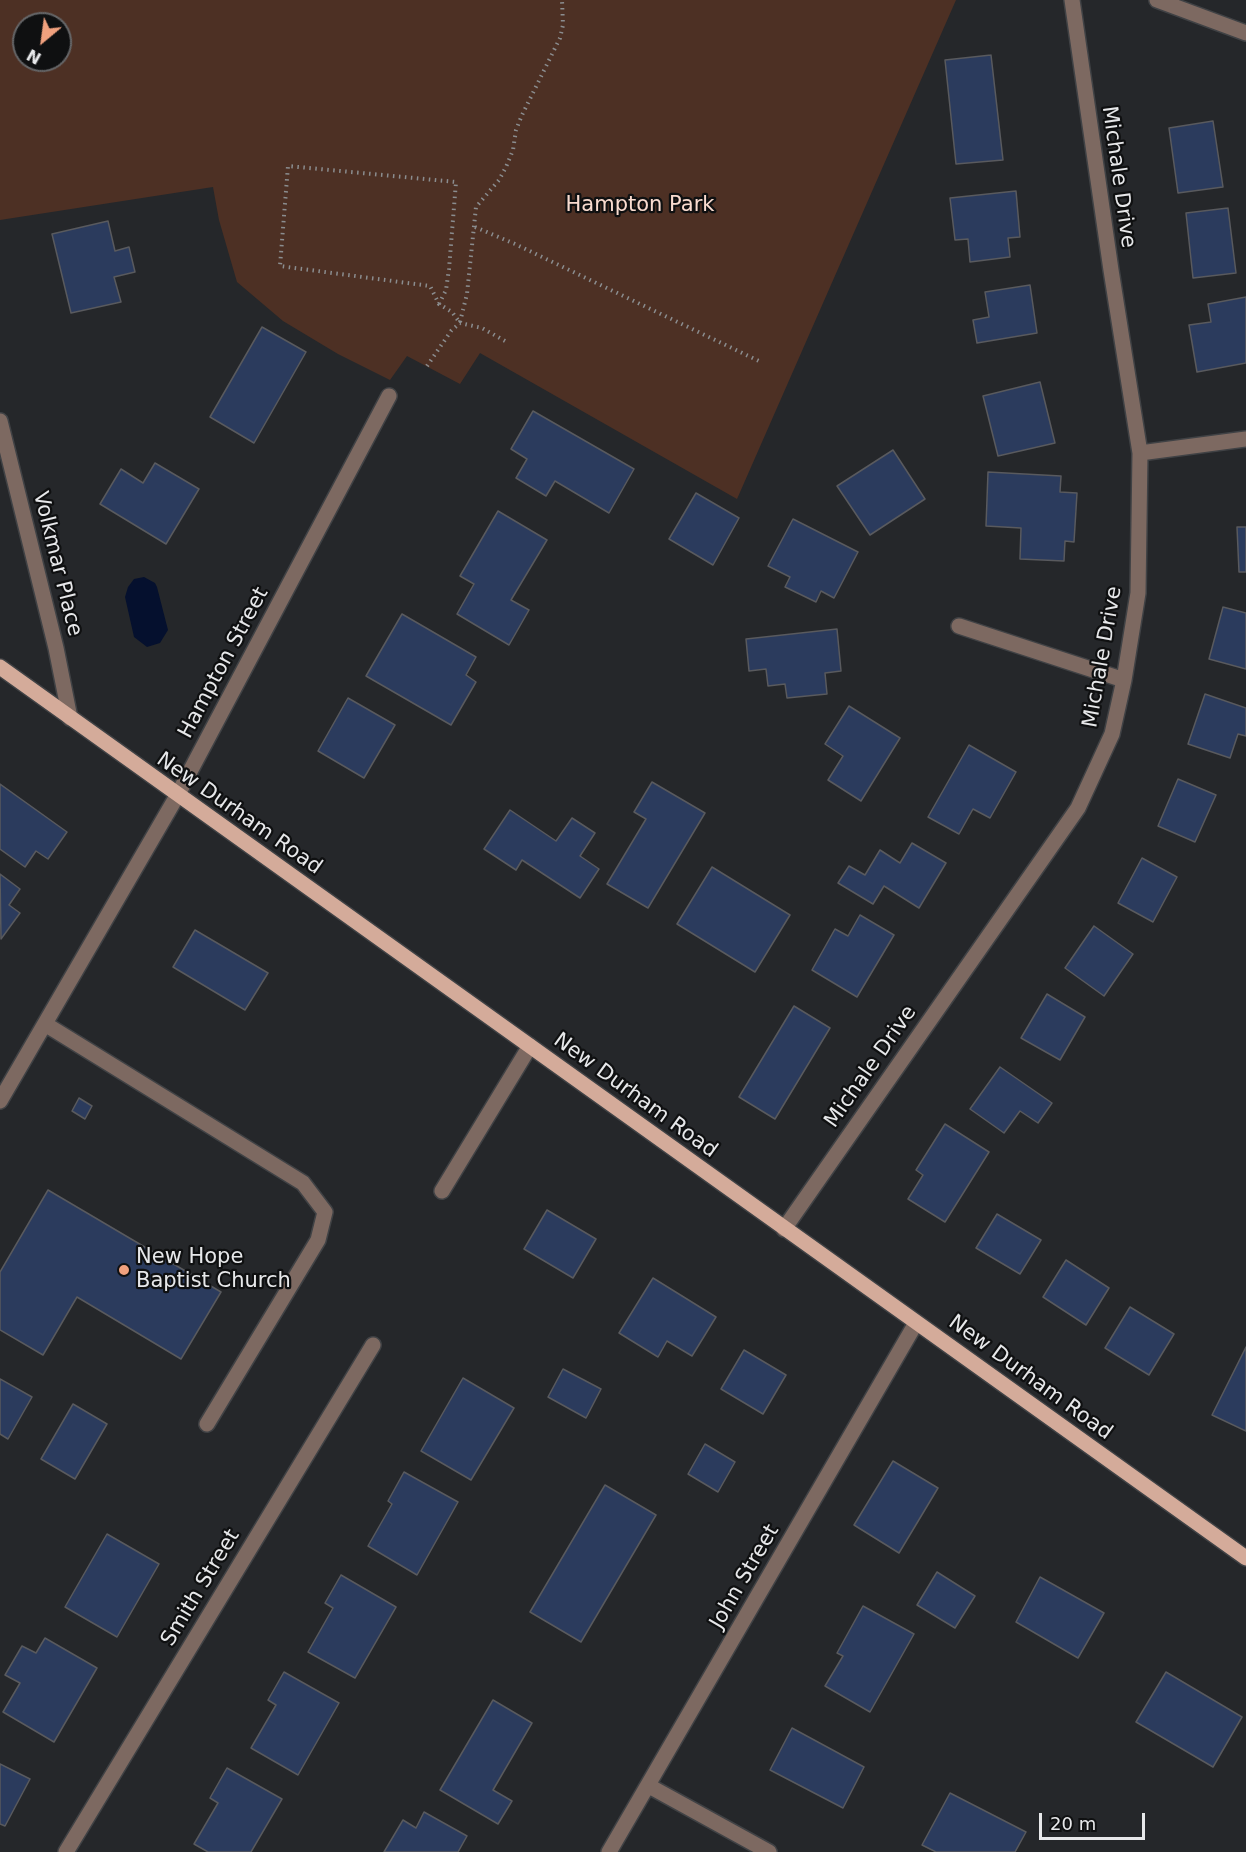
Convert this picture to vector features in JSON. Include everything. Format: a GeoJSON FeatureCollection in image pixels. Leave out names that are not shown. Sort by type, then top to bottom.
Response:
{"type":"FeatureCollection","features":[{"type":"Feature","properties":{"kind":"main road","name":"New Durham Road"},"geometry":{"type":"LineString","coordinates":[[0,667],[177,796],[1246,1558]]}},
{"type":"Feature","properties":{"kind":"street","name":"Michale Drive"},"geometry":{"type":"LineString","coordinates":[[784,1229],[1078,808],[1112,734],[1124,680],[1138,593],[1140,453],[1072,0]]}},
{"type":"Feature","properties":{"kind":"street"},"geometry":{"type":"LineString","coordinates":[[1157,0],[1246,33]]}},
{"type":"Feature","properties":{"kind":"street","name":"Hampton Street"},"geometry":{"type":"LineString","coordinates":[[0,1101],[177,796],[389,396]]}},
{"type":"Feature","properties":{"kind":"street","name":"Volkmar Place"},"geometry":{"type":"LineString","coordinates":[[0,421],[56,648],[70,718]]}},
{"type":"Feature","properties":{"kind":"street"},"geometry":{"type":"LineString","coordinates":[[1140,453],[1246,439]]}},
{"type":"Feature","properties":{"kind":"street"},"geometry":{"type":"LineString","coordinates":[[959,626],[1124,680]]}},
{"type":"Feature","properties":{"kind":"street"},"geometry":{"type":"LineString","coordinates":[[45,1024],[303,1184],[325,1212],[318,1240],[207,1424]]}},
{"type":"Feature","properties":{"kind":"street"},"geometry":{"type":"LineString","coordinates":[[442,1191],[530,1046]]}},
{"type":"Feature","properties":{"kind":"street","name":"John Street"},"geometry":{"type":"LineString","coordinates":[[609,1852],[916,1323]]}},
{"type":"Feature","properties":{"kind":"street","name":"Smith Street"},"geometry":{"type":"LineString","coordinates":[[66,1852],[373,1345]]}},
{"type":"Feature","properties":{"kind":"street"},"geometry":{"type":"LineString","coordinates":[[649,1786],[769,1852]]}},
{"type":"Feature","properties":{"kind":"path"},"geometry":{"type":"LineString","coordinates":[[427,366],[460,323],[467,294],[476,207],[499,180],[506,167],[513,150],[516,130],[560,38],[563,25],[562,0]]}},
{"type":"Feature","properties":{"kind":"path"},"geometry":{"type":"LineString","coordinates":[[439,304],[446,290],[449,269],[456,182],[288,166],[280,266],[430,286],[439,304],[452,312],[460,323],[482,328],[505,341]]}},
{"type":"Feature","properties":{"kind":"path"},"geometry":{"type":"LineString","coordinates":[[475,227],[761,362]]}},
{"type":"Feature","properties":{"kind":"green space","name":"Hampton Park"},"geometry":{"type":"Polygon","coordinates":[[[0,0],[956,0],[737,499],[480,353],[460,384],[407,356],[390,380],[338,354],[283,321],[237,282],[219,220],[213,187],[0,220],[0,0]]]}},
{"type":"Feature","properties":{"kind":"water"},"geometry":{"type":"Polygon","coordinates":[[[144,577],[155,583],[157,587],[168,630],[160,643],[147,647],[134,637],[125,597],[134,579],[144,577]]]}},
{"type":"Feature","properties":{"kind":"building"},"geometry":{"type":"Polygon","coordinates":[[[991,55],[1003,160],[956,164],[945,60],[991,55]]]}},
{"type":"Feature","properties":{"kind":"building"},"geometry":{"type":"Polygon","coordinates":[[[1213,121],[1223,187],[1178,193],[1169,128],[1213,121]]]}},
{"type":"Feature","properties":{"kind":"building"},"geometry":{"type":"Polygon","coordinates":[[[1016,191],[1020,237],[1008,238],[1010,257],[970,262],[968,239],[955,240],[950,198],[1016,191]]]}},
{"type":"Feature","properties":{"kind":"building"},"geometry":{"type":"Polygon","coordinates":[[[1228,208],[1236,273],[1193,278],[1186,213],[1228,208]]]}},
{"type":"Feature","properties":{"kind":"building"},"geometry":{"type":"Polygon","coordinates":[[[108,221],[115,251],[129,247],[135,272],[114,277],[121,302],[71,313],[52,234],[108,221]]]}},
{"type":"Feature","properties":{"kind":"building"},"geometry":{"type":"Polygon","coordinates":[[[1030,285],[1037,333],[977,343],[973,320],[989,317],[985,292],[1030,285]]]}},
{"type":"Feature","properties":{"kind":"building"},"geometry":{"type":"Polygon","coordinates":[[[1246,297],[1246,363],[1197,372],[1189,325],[1211,322],[1208,304],[1246,297]]]}},
{"type":"Feature","properties":{"kind":"building"},"geometry":{"type":"Polygon","coordinates":[[[262,327],[306,352],[254,443],[210,417],[262,327]]]}},
{"type":"Feature","properties":{"kind":"building"},"geometry":{"type":"Polygon","coordinates":[[[1040,382],[1055,443],[998,456],[983,396],[1040,382]]]}},
{"type":"Feature","properties":{"kind":"building"},"geometry":{"type":"Polygon","coordinates":[[[533,411],[634,469],[609,513],[555,481],[546,496],[516,478],[527,459],[511,449],[533,411]]]}},
{"type":"Feature","properties":{"kind":"building"},"geometry":{"type":"Polygon","coordinates":[[[893,450],[925,499],[870,535],[837,486],[893,450]]]}},
{"type":"Feature","properties":{"kind":"building"},"geometry":{"type":"Polygon","coordinates":[[[155,463],[199,489],[166,544],[100,504],[121,469],[143,483],[155,463]]]}},
{"type":"Feature","properties":{"kind":"building"},"geometry":{"type":"Polygon","coordinates":[[[988,472],[1061,476],[1060,492],[1077,493],[1074,542],[1065,541],[1064,561],[1020,559],[1021,528],[986,526],[988,472]]]}},
{"type":"Feature","properties":{"kind":"building"},"geometry":{"type":"Polygon","coordinates":[[[696,493],[739,518],[713,565],[669,539],[696,493]]]}},
{"type":"Feature","properties":{"kind":"building"},"geometry":{"type":"Polygon","coordinates":[[[498,511],[547,540],[511,600],[529,610],[509,645],[457,614],[474,584],[460,576],[498,511]]]}},
{"type":"Feature","properties":{"kind":"building"},"geometry":{"type":"Polygon","coordinates":[[[793,519],[858,552],[834,598],[821,591],[816,602],[785,587],[790,577],[768,566],[793,519]]]}},
{"type":"Feature","properties":{"kind":"building"},"geometry":{"type":"Polygon","coordinates":[[[1237,527],[1246,527],[1246,572],[1239,572],[1237,527]]]}},
{"type":"Feature","properties":{"kind":"building"},"geometry":{"type":"Polygon","coordinates":[[[1223,607],[1246,613],[1246,669],[1209,659],[1223,607]]]}},
{"type":"Feature","properties":{"kind":"building"},"geometry":{"type":"Polygon","coordinates":[[[402,614],[476,657],[466,675],[476,682],[451,725],[366,676],[402,614]]]}},
{"type":"Feature","properties":{"kind":"building"},"geometry":{"type":"Polygon","coordinates":[[[837,629],[841,671],[825,673],[827,694],[787,698],[785,684],[768,686],[766,669],[749,671],[746,639],[837,629]]]}},
{"type":"Feature","properties":{"kind":"building"},"geometry":{"type":"Polygon","coordinates":[[[1205,694],[1246,708],[1246,736],[1238,734],[1230,758],[1188,744],[1205,694]]]}},
{"type":"Feature","properties":{"kind":"building"},"geometry":{"type":"Polygon","coordinates":[[[348,698],[395,725],[364,778],[318,751],[348,698]]]}},
{"type":"Feature","properties":{"kind":"building"},"geometry":{"type":"Polygon","coordinates":[[[849,706],[900,738],[861,801],[828,780],[843,756],[825,744],[849,706]]]}},
{"type":"Feature","properties":{"kind":"building"},"geometry":{"type":"Polygon","coordinates":[[[969,745],[1016,772],[990,818],[973,809],[959,834],[928,817],[969,745]]]}},
{"type":"Feature","properties":{"kind":"building"},"geometry":{"type":"Polygon","coordinates":[[[1178,779],[1216,795],[1195,842],[1158,826],[1178,779]]]}},
{"type":"Feature","properties":{"kind":"building"},"geometry":{"type":"Polygon","coordinates":[[[652,782],[705,813],[648,908],[607,884],[646,819],[634,812],[652,782]]]}},
{"type":"Feature","properties":{"kind":"building"},"geometry":{"type":"Polygon","coordinates":[[[0,784],[67,832],[48,859],[36,851],[25,867],[0,849],[0,784]]]}},
{"type":"Feature","properties":{"kind":"building"},"geometry":{"type":"Polygon","coordinates":[[[510,810],[556,841],[572,818],[595,833],[580,856],[599,869],[580,898],[522,860],[516,870],[484,849],[510,810]]]}},
{"type":"Feature","properties":{"kind":"building"},"geometry":{"type":"Polygon","coordinates":[[[912,843],[946,863],[919,908],[884,886],[873,904],[838,883],[849,866],[865,875],[880,850],[900,863],[912,843]]]}},
{"type":"Feature","properties":{"kind":"building"},"geometry":{"type":"Polygon","coordinates":[[[1142,858],[1177,877],[1153,922],[1118,903],[1142,858]]]}},
{"type":"Feature","properties":{"kind":"building"},"geometry":{"type":"Polygon","coordinates":[[[712,867],[790,915],[755,972],[677,924],[712,867]]]}},
{"type":"Feature","properties":{"kind":"building"},"geometry":{"type":"Polygon","coordinates":[[[0,874],[20,889],[9,905],[20,913],[1,939],[0,874]]]}},
{"type":"Feature","properties":{"kind":"building"},"geometry":{"type":"Polygon","coordinates":[[[860,915],[894,935],[857,997],[812,970],[835,929],[848,936],[860,915]]]}},
{"type":"Feature","properties":{"kind":"building"},"geometry":{"type":"Polygon","coordinates":[[[1094,926],[1133,954],[1104,996],[1065,968],[1094,926]]]}},
{"type":"Feature","properties":{"kind":"building"},"geometry":{"type":"Polygon","coordinates":[[[195,930],[268,973],[245,1010],[173,967],[195,930]]]}},
{"type":"Feature","properties":{"kind":"building"},"geometry":{"type":"Polygon","coordinates":[[[1047,994],[1085,1017],[1060,1060],[1021,1038],[1047,994]]]}},
{"type":"Feature","properties":{"kind":"building"},"geometry":{"type":"Polygon","coordinates":[[[794,1006],[830,1028],[775,1119],[739,1097],[794,1006]]]}},
{"type":"Feature","properties":{"kind":"building"},"geometry":{"type":"Polygon","coordinates":[[[1000,1067],[1052,1103],[1038,1123],[1020,1111],[1004,1133],[970,1109],[1000,1067]]]}},
{"type":"Feature","properties":{"kind":"building"},"geometry":{"type":"Polygon","coordinates":[[[79,1098],[92,1106],[85,1119],[72,1111],[79,1098]]]}},
{"type":"Feature","properties":{"kind":"building"},"geometry":{"type":"Polygon","coordinates":[[[945,1124],[989,1152],[945,1222],[908,1199],[923,1175],[916,1170],[945,1124]]]}},
{"type":"Feature","properties":{"kind":"building"},"geometry":{"type":"Polygon","coordinates":[[[48,1190],[221,1292],[181,1359],[77,1297],[43,1355],[0,1330],[0,1272],[48,1190]]]}},
{"type":"Feature","properties":{"kind":"building"},"geometry":{"type":"Polygon","coordinates":[[[547,1210],[596,1239],[573,1278],[524,1249],[547,1210]]]}},
{"type":"Feature","properties":{"kind":"building"},"geometry":{"type":"Polygon","coordinates":[[[997,1214],[1041,1240],[1020,1274],[976,1248],[997,1214]]]}},
{"type":"Feature","properties":{"kind":"building"},"geometry":{"type":"Polygon","coordinates":[[[1066,1260],[1109,1288],[1086,1325],[1043,1297],[1066,1260]]]}},
{"type":"Feature","properties":{"kind":"building"},"geometry":{"type":"Polygon","coordinates":[[[653,1278],[716,1317],[692,1356],[667,1341],[658,1357],[619,1333],[653,1278]]]}},
{"type":"Feature","properties":{"kind":"building"},"geometry":{"type":"Polygon","coordinates":[[[1130,1307],[1174,1334],[1149,1375],[1105,1348],[1130,1307]]]}},
{"type":"Feature","properties":{"kind":"building"},"geometry":{"type":"Polygon","coordinates":[[[1246,1347],[1246,1431],[1212,1415],[1246,1347]]]}},
{"type":"Feature","properties":{"kind":"building"},"geometry":{"type":"Polygon","coordinates":[[[744,1350],[786,1375],[763,1414],[721,1389],[744,1350]]]}},
{"type":"Feature","properties":{"kind":"building"},"geometry":{"type":"Polygon","coordinates":[[[563,1369],[601,1389],[586,1418],[548,1397],[563,1369]]]}},
{"type":"Feature","properties":{"kind":"building"},"geometry":{"type":"Polygon","coordinates":[[[463,1378],[514,1408],[471,1480],[421,1451],[463,1378]]]}},
{"type":"Feature","properties":{"kind":"building"},"geometry":{"type":"Polygon","coordinates":[[[0,1379],[32,1397],[8,1439],[0,1434],[0,1379]]]}},
{"type":"Feature","properties":{"kind":"building"},"geometry":{"type":"Polygon","coordinates":[[[73,1404],[107,1424],[75,1479],[41,1459],[73,1404]]]}},
{"type":"Feature","properties":{"kind":"building"},"geometry":{"type":"Polygon","coordinates":[[[705,1444],[735,1462],[718,1492],[688,1474],[705,1444]]]}},
{"type":"Feature","properties":{"kind":"building"},"geometry":{"type":"Polygon","coordinates":[[[893,1461],[938,1488],[899,1553],[854,1525],[893,1461]]]}},
{"type":"Feature","properties":{"kind":"building"},"geometry":{"type":"Polygon","coordinates":[[[404,1472],[458,1502],[417,1575],[368,1546],[392,1504],[388,1501],[404,1472]]]}},
{"type":"Feature","properties":{"kind":"building"},"geometry":{"type":"Polygon","coordinates":[[[605,1485],[656,1515],[581,1642],[530,1612],[605,1485]]]}},
{"type":"Feature","properties":{"kind":"building"},"geometry":{"type":"Polygon","coordinates":[[[107,1534],[159,1564],[117,1637],[65,1607],[107,1534]]]}},
{"type":"Feature","properties":{"kind":"building"},"geometry":{"type":"Polygon","coordinates":[[[937,1572],[975,1596],[955,1628],[917,1605],[937,1572]]]}},
{"type":"Feature","properties":{"kind":"building"},"geometry":{"type":"Polygon","coordinates":[[[341,1575],[396,1607],[355,1678],[308,1652],[333,1608],[325,1603],[341,1575]]]}},
{"type":"Feature","properties":{"kind":"building"},"geometry":{"type":"Polygon","coordinates":[[[1040,1577],[1104,1613],[1078,1658],[1016,1622],[1040,1577]]]}},
{"type":"Feature","properties":{"kind":"building"},"geometry":{"type":"Polygon","coordinates":[[[863,1606],[914,1634],[870,1712],[825,1686],[843,1656],[837,1653],[863,1606]]]}},
{"type":"Feature","properties":{"kind":"building"},"geometry":{"type":"Polygon","coordinates":[[[45,1638],[97,1668],[54,1742],[3,1712],[20,1683],[5,1675],[22,1646],[36,1653],[45,1638]]]}},
{"type":"Feature","properties":{"kind":"building"},"geometry":{"type":"Polygon","coordinates":[[[284,1672],[339,1703],[298,1775],[251,1748],[276,1705],[268,1700],[284,1672]]]}},
{"type":"Feature","properties":{"kind":"building"},"geometry":{"type":"Polygon","coordinates":[[[1166,1672],[1242,1717],[1213,1767],[1136,1722],[1166,1672]]]}},
{"type":"Feature","properties":{"kind":"building"},"geometry":{"type":"Polygon","coordinates":[[[493,1700],[532,1723],[493,1790],[512,1801],[498,1824],[440,1790],[493,1700]]]}},
{"type":"Feature","properties":{"kind":"building"},"geometry":{"type":"Polygon","coordinates":[[[792,1728],[864,1767],[843,1808],[770,1770],[792,1728]]]}},
{"type":"Feature","properties":{"kind":"building"},"geometry":{"type":"Polygon","coordinates":[[[0,1764],[30,1779],[5,1826],[0,1824],[0,1764]]]}},
{"type":"Feature","properties":{"kind":"building"},"geometry":{"type":"Polygon","coordinates":[[[227,1768],[282,1799],[251,1852],[208,1852],[194,1844],[218,1803],[210,1798],[227,1768]]]}},
{"type":"Feature","properties":{"kind":"building"},"geometry":{"type":"Polygon","coordinates":[[[950,1793],[1026,1832],[1015,1852],[936,1852],[922,1845],[950,1793]]]}},
{"type":"Feature","properties":{"kind":"building"},"geometry":{"type":"Polygon","coordinates":[[[424,1812],[467,1836],[458,1852],[384,1852],[403,1820],[416,1828],[424,1812]]]}},
{"type":"Feature","properties":{"kind":"place","name":"New Hope Baptist Church"},"geometry":{"type":"Point","coordinates":[124,1270]}}]}
